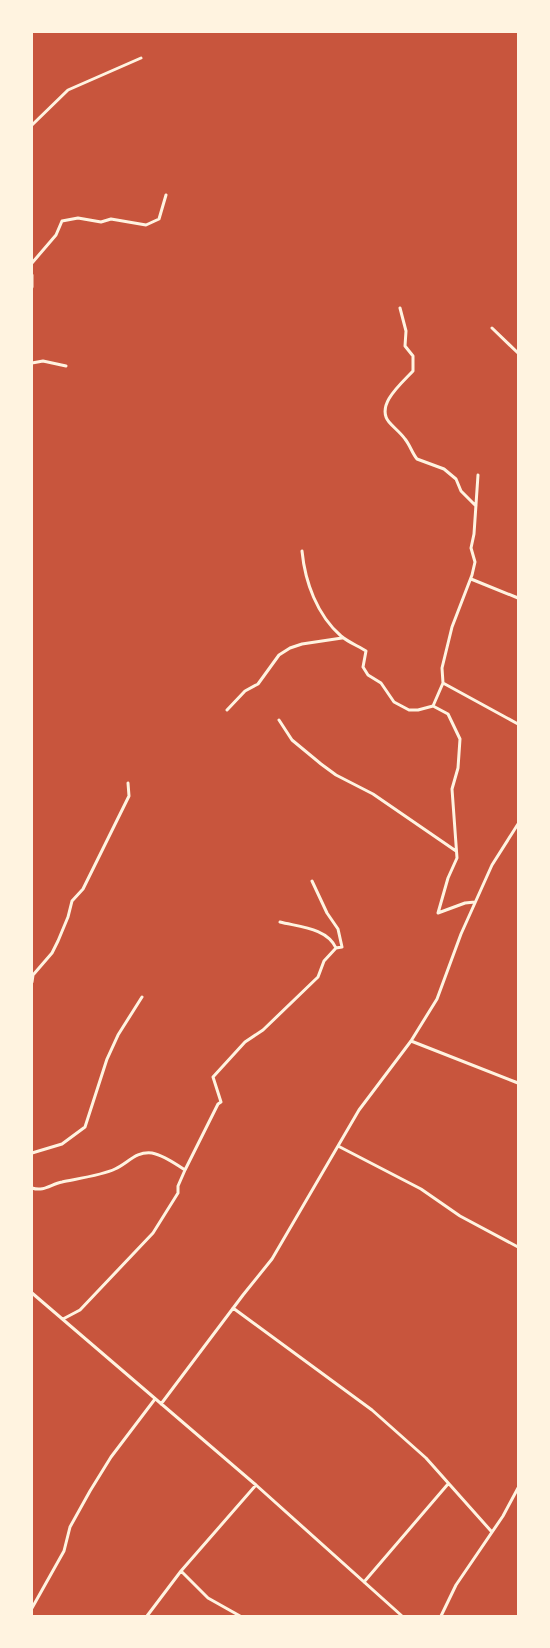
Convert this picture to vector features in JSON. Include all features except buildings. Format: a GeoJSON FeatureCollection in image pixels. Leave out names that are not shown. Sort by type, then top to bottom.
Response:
{"type":"FeatureCollection","features":[{"type":"Feature","properties":{"kind":"street"},"geometry":{"type":"LineString","coordinates":[[32,125],[68,90],[141,58]]}},
{"type":"Feature","properties":{"kind":"street"},"geometry":{"type":"LineString","coordinates":[[32,263],[56,236],[62,221],[78,218],[101,222],[111,219],[146,225],[159,219],[166,195]]}},
{"type":"Feature","properties":{"kind":"street"},"geometry":{"type":"LineString","coordinates":[[32,274],[32,287]]}},
{"type":"Feature","properties":{"kind":"street"},"geometry":{"type":"LineString","coordinates":[[400,308],[406,331],[405,346],[412,356],[413,371],[390,397],[385,414],[389,422],[407,441],[417,459],[444,469],[456,479],[461,491],[476,506]]}},
{"type":"Feature","properties":{"kind":"street"},"geometry":{"type":"LineString","coordinates":[[492,328],[519,353]]}},
{"type":"Feature","properties":{"kind":"street"},"geometry":{"type":"LineString","coordinates":[[32,363],[43,361],[66,366]]}},
{"type":"Feature","properties":{"kind":"street"},"geometry":{"type":"LineString","coordinates":[[433,706],[443,683],[442,668],[452,627],[471,579],[475,562],[471,548],[478,475]]}},
{"type":"Feature","properties":{"kind":"street"},"geometry":{"type":"LineString","coordinates":[[302,551],[304,573],[312,597],[343,638],[366,651],[363,667],[368,675],[381,683],[394,702],[410,710],[433,706],[448,714],[460,739],[458,768],[452,789],[457,858],[448,878],[438,913],[465,903],[476,902]]}},
{"type":"Feature","properties":{"kind":"street"},"geometry":{"type":"LineString","coordinates":[[471,579],[519,598]]}},
{"type":"Feature","properties":{"kind":"street"},"geometry":{"type":"LineString","coordinates":[[227,710],[245,692],[258,684],[279,655],[290,648],[343,638]]}},
{"type":"Feature","properties":{"kind":"street"},"geometry":{"type":"LineString","coordinates":[[443,683],[519,724]]}},
{"type":"Feature","properties":{"kind":"street"},"geometry":{"type":"LineString","coordinates":[[279,720],[292,740],[321,764],[336,775],[373,794],[456,852]]}},
{"type":"Feature","properties":{"kind":"street"},"geometry":{"type":"LineString","coordinates":[[32,982],[33,975],[52,953],[68,917],[72,901],[83,889],[129,796],[128,783]]}},
{"type":"Feature","properties":{"kind":"street"},"geometry":{"type":"LineString","coordinates":[[161,1404],[272,1259],[359,1110],[411,1041],[437,999],[461,934],[492,865],[519,824]]}},
{"type":"Feature","properties":{"kind":"street"},"geometry":{"type":"LineString","coordinates":[[63,1319],[80,1310],[153,1233],[178,1193],[178,1186],[185,1170],[221,1102],[213,1077],[245,1042],[263,1030],[318,977],[324,961],[336,948],[342,946],[338,929],[327,913],[312,881]]}},
{"type":"Feature","properties":{"kind":"street"},"geometry":{"type":"LineString","coordinates":[[280,922],[323,933],[332,939],[336,948]]}},
{"type":"Feature","properties":{"kind":"street"},"geometry":{"type":"LineString","coordinates":[[32,1153],[62,1144],[85,1127],[114,1043],[142,997]]}},
{"type":"Feature","properties":{"kind":"street"},"geometry":{"type":"LineString","coordinates":[[411,1041],[519,1083]]}},
{"type":"Feature","properties":{"kind":"street"},"geometry":{"type":"LineString","coordinates":[[338,1146],[421,1189],[460,1216],[519,1247]]}},
{"type":"Feature","properties":{"kind":"street"},"geometry":{"type":"LineString","coordinates":[[32,1188],[38,1190],[60,1182],[72,1182],[81,1177],[116,1169],[133,1156],[152,1153],[185,1170]]}},
{"type":"Feature","properties":{"kind":"street"},"geometry":{"type":"LineString","coordinates":[[32,1293],[256,1485],[402,1617]]}},
{"type":"Feature","properties":{"kind":"street"},"geometry":{"type":"LineString","coordinates":[[233,1308],[372,1410],[426,1458],[491,1531]]}},
{"type":"Feature","properties":{"kind":"street"},"geometry":{"type":"LineString","coordinates":[[32,1608],[64,1551],[70,1527],[90,1491],[111,1457],[155,1399]]}},
{"type":"Feature","properties":{"kind":"street"},"geometry":{"type":"LineString","coordinates":[[364,1582],[448,1484]]}},
{"type":"Feature","properties":{"kind":"street"},"geometry":{"type":"LineString","coordinates":[[147,1617],[181,1571],[256,1485]]}},
{"type":"Feature","properties":{"kind":"street"},"geometry":{"type":"LineString","coordinates":[[441,1617],[456,1585],[503,1516],[519,1488]]}},
{"type":"Feature","properties":{"kind":"street"},"geometry":{"type":"LineString","coordinates":[[181,1571],[208,1598],[240,1617]]}}]}
